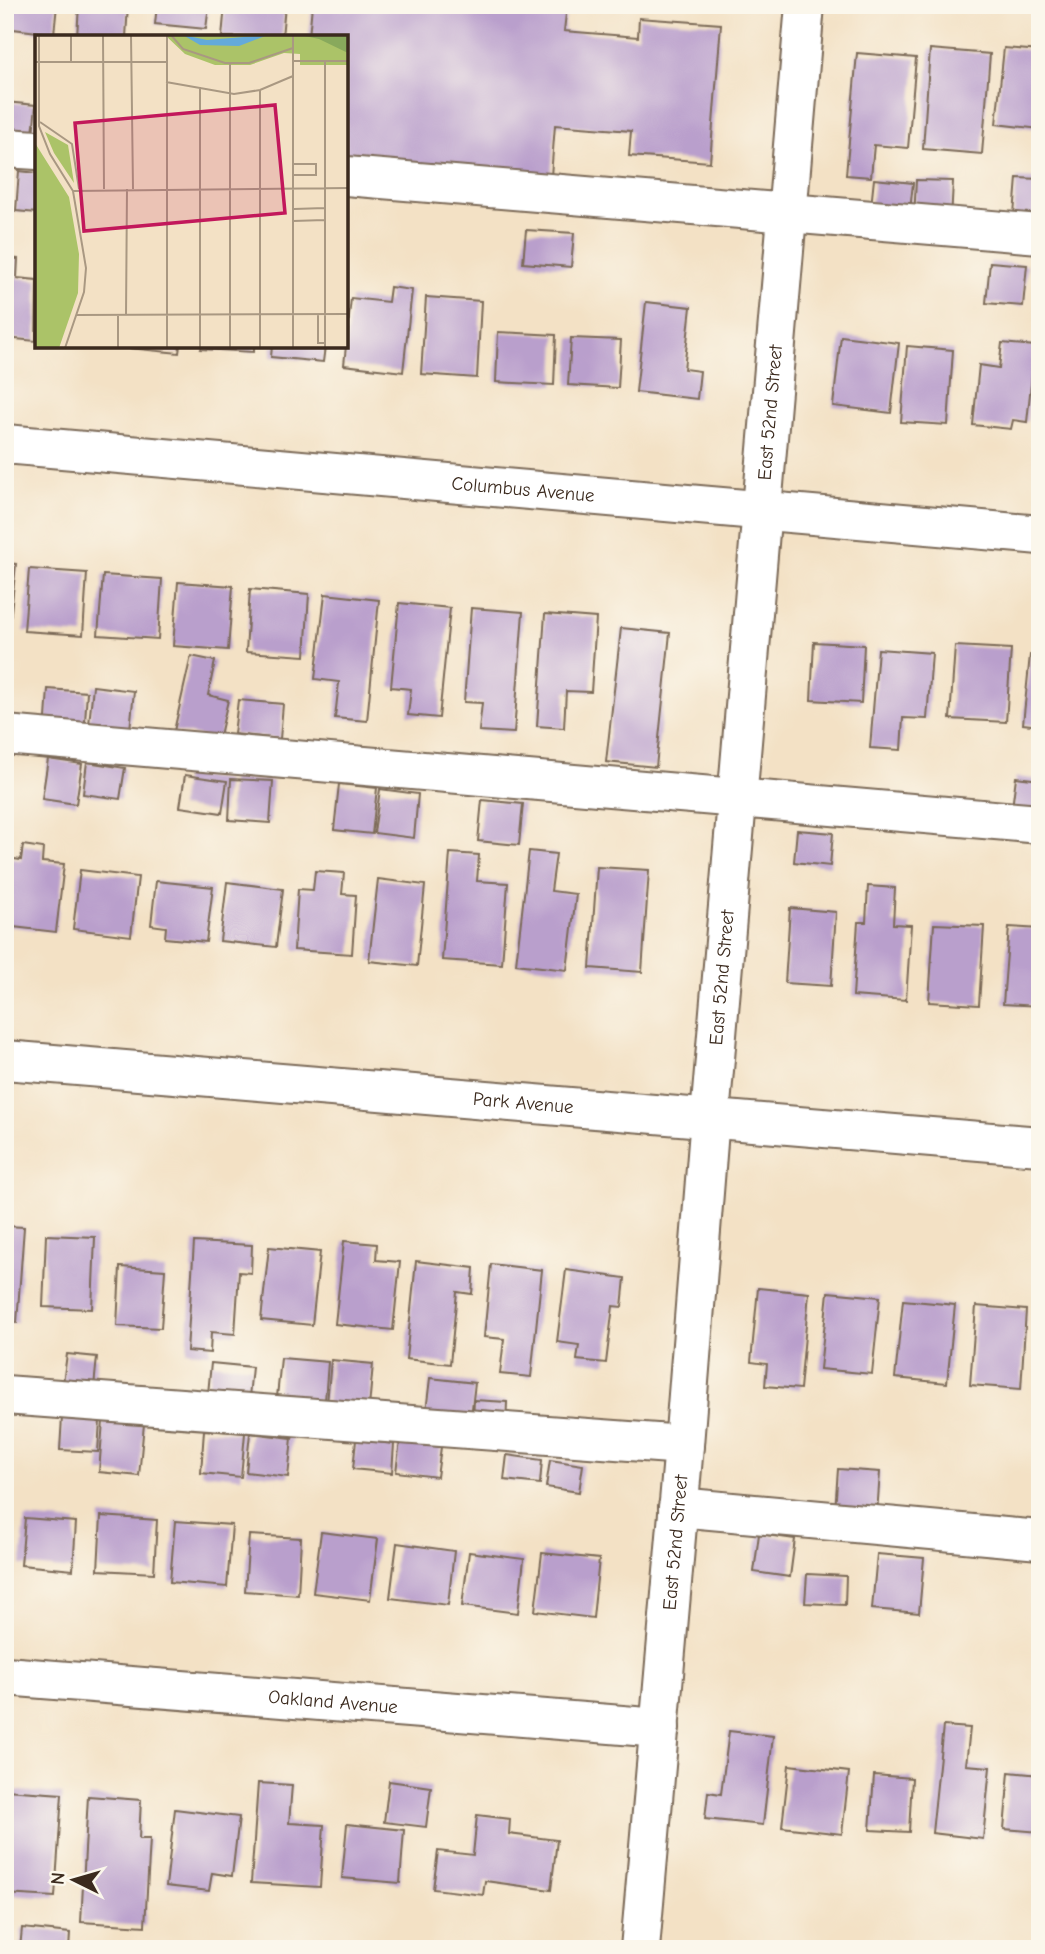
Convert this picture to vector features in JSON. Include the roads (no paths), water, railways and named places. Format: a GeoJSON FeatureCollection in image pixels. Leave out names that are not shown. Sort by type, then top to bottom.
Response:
{"type":"FeatureCollection","features":[{"type":"Feature","properties":{"kind":"street","name":"East 52nd Street"},"geometry":{"type":"LineString","coordinates":[[640,1949],[805,5]]}},
{"type":"Feature","properties":{"kind":"street"},"geometry":{"type":"LineString","coordinates":[[5,148],[35,150]]}},
{"type":"Feature","properties":{"kind":"street"},"geometry":{"type":"LineString","coordinates":[[348,176],[1040,234]]}},
{"type":"Feature","properties":{"kind":"street","name":"Columbus Avenue"},"geometry":{"type":"LineString","coordinates":[[5,444],[1040,534]]}},
{"type":"Feature","properties":{"kind":"street"},"geometry":{"type":"LineString","coordinates":[[5,735],[1040,824]]}},
{"type":"Feature","properties":{"kind":"street","name":"Park Avenue"},"geometry":{"type":"LineString","coordinates":[[5,1060],[1040,1146]]}},
{"type":"Feature","properties":{"kind":"street"},"geometry":{"type":"LineString","coordinates":[[5,1395],[684,1446]]}},
{"type":"Feature","properties":{"kind":"street"},"geometry":{"type":"LineString","coordinates":[[678,1507],[1040,1540]]}},
{"type":"Feature","properties":{"kind":"street","name":"Oakland Avenue"},"geometry":{"type":"LineString","coordinates":[[5,1676],[660,1728]]}}]}
